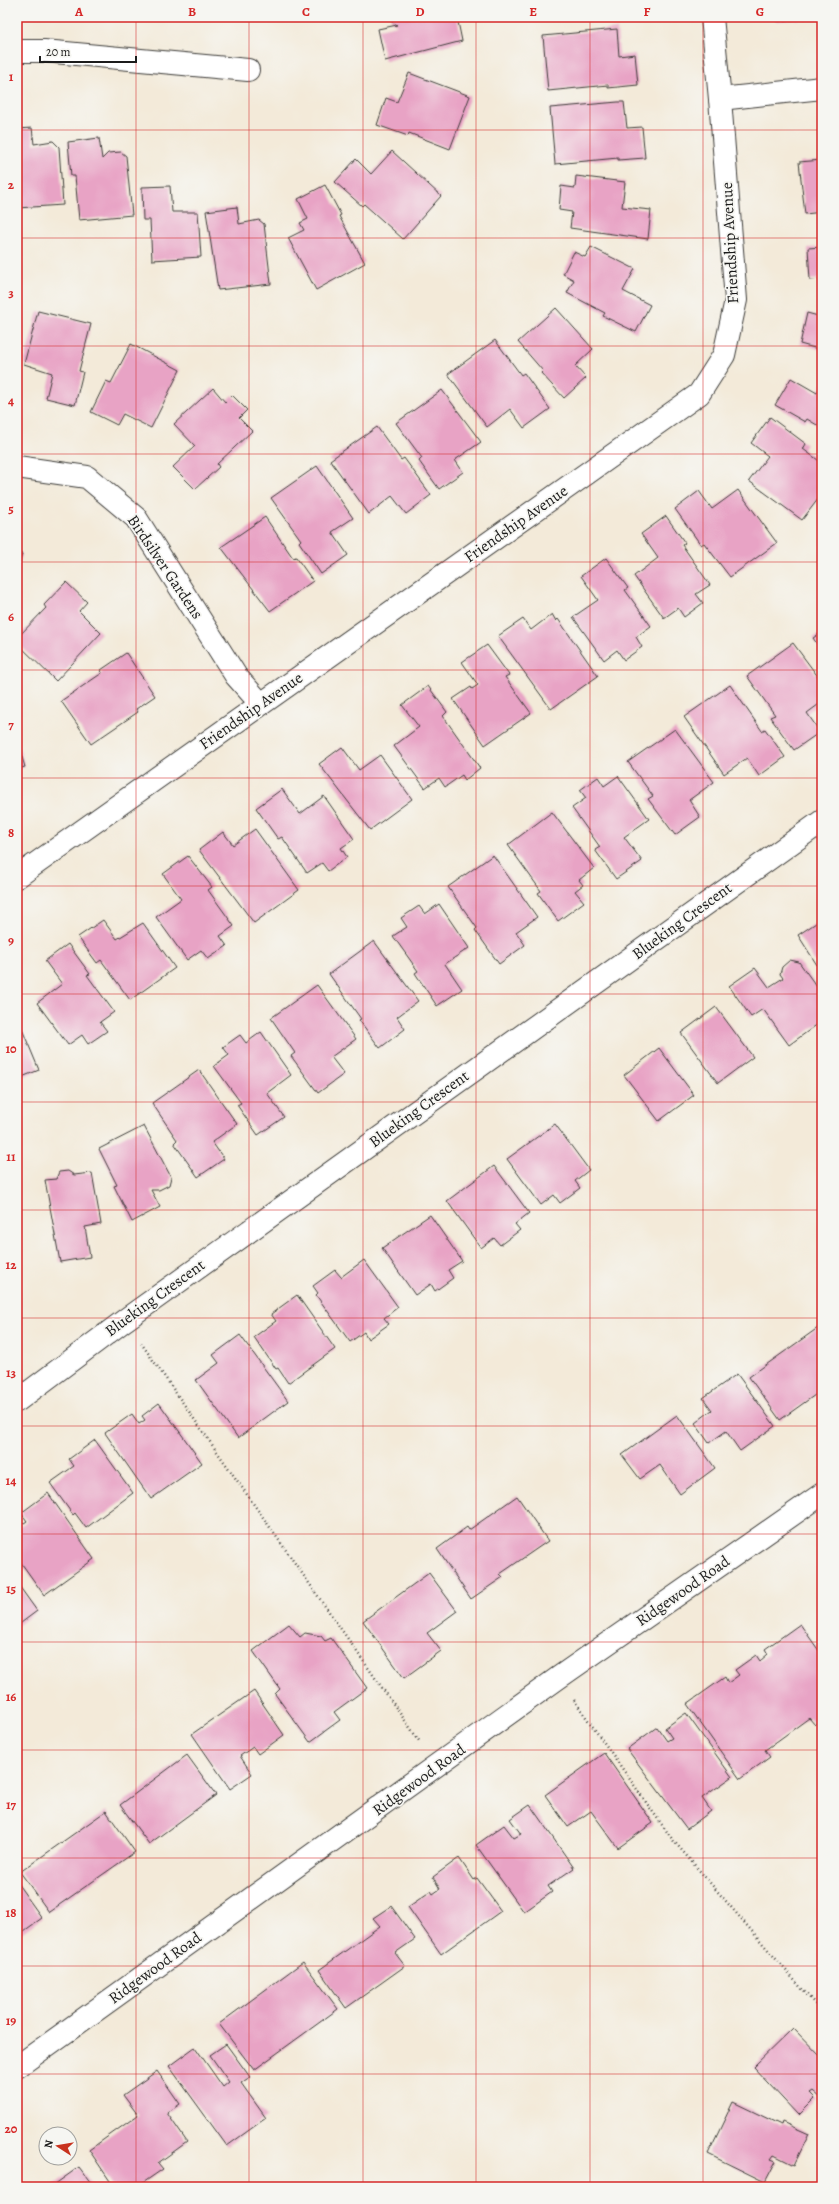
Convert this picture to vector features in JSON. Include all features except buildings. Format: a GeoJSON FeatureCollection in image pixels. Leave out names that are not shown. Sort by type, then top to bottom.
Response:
{"type":"FeatureCollection","features":[{"type":"Feature","properties":{"kind":"street","name":"Friendship Avenue"},"geometry":{"type":"LineString","coordinates":[[17,878],[699,394],[724,355],[736,300],[712,17]]}},
{"type":"Feature","properties":{"kind":"street"},"geometry":{"type":"LineString","coordinates":[[17,51],[44,51],[248,70]]}},
{"type":"Feature","properties":{"kind":"street"},"geometry":{"type":"LineString","coordinates":[[720,99],[822,88]]}},
{"type":"Feature","properties":{"kind":"street","name":"Birdsilver Gardens"},"geometry":{"type":"LineString","coordinates":[[17,467],[86,477],[136,518],[236,676],[261,704]]}},
{"type":"Feature","properties":{"kind":"street","name":"Blueking Crescent"},"geometry":{"type":"LineString","coordinates":[[17,1401],[125,1320],[822,821]]}},
{"type":"Feature","properties":{"kind":"street","name":"Ridgewood Road"},"geometry":{"type":"LineString","coordinates":[[17,2067],[437,1767],[558,1678],[822,1494]]}},
{"type":"Feature","properties":{"kind":"path"},"geometry":{"type":"LineString","coordinates":[[125,1320],[437,1767]]}},
{"type":"Feature","properties":{"kind":"path"},"geometry":{"type":"LineString","coordinates":[[558,1678],[672,1839],[822,2012]]}}]}
